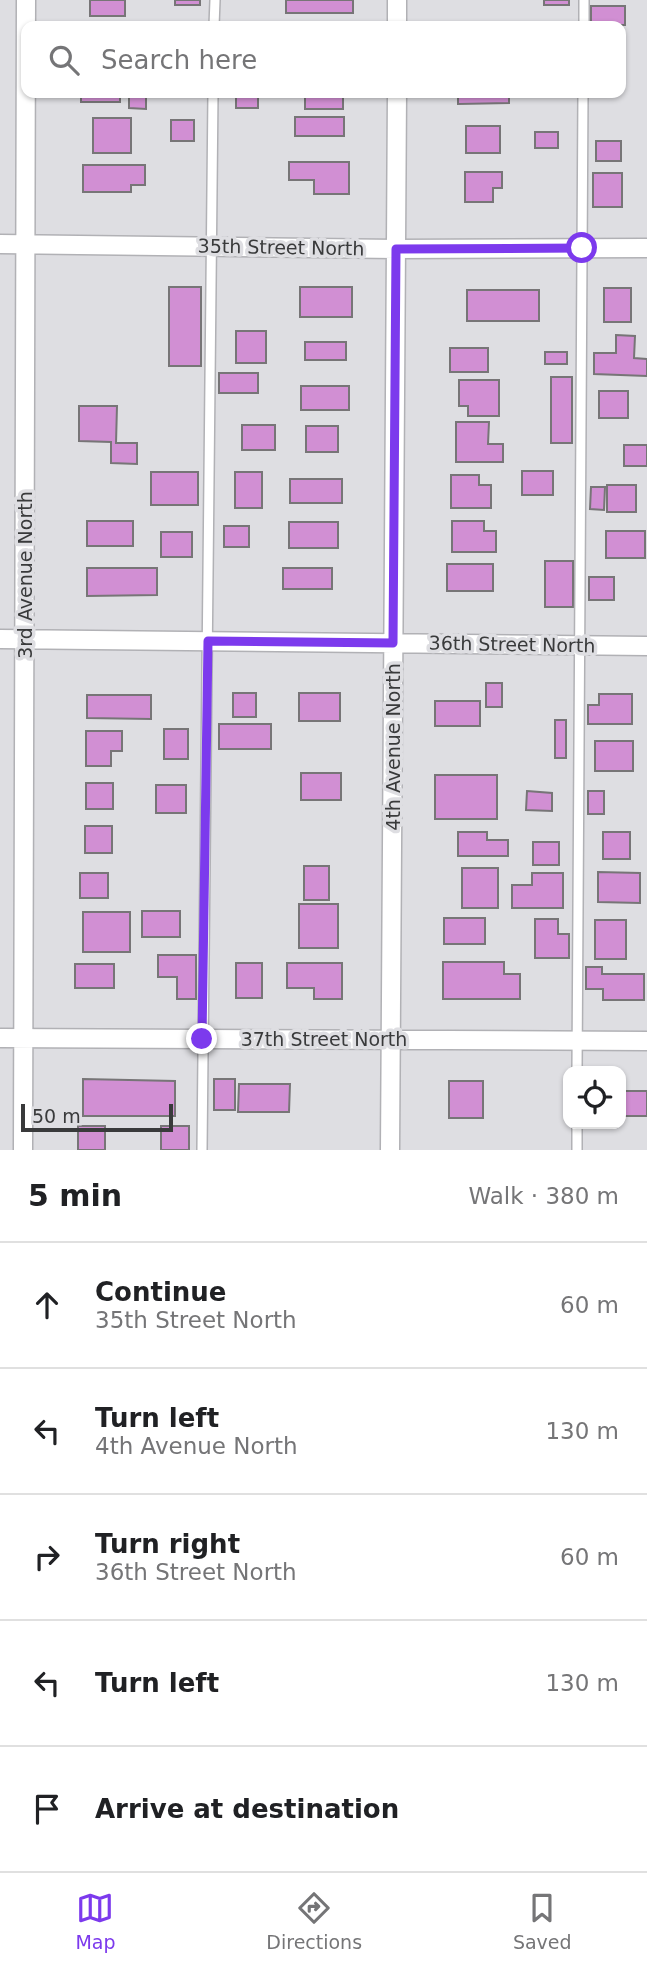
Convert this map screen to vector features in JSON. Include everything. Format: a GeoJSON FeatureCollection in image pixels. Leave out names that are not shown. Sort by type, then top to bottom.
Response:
{"type":"FeatureCollection","features":[{"type":"Feature","properties":{"kind":"street","name":"3rd Avenue North"},"geometry":{"type":"LineString","coordinates":[[26,0],[26,21]]}},
{"type":"Feature","properties":{"kind":"street"},"geometry":{"type":"LineString","coordinates":[[397,0],[397,21]]}},
{"type":"Feature","properties":{"kind":"street","name":"3rd Avenue North"},"geometry":{"type":"LineString","coordinates":[[23,1150],[26,98]]}},
{"type":"Feature","properties":{"kind":"street","name":"4th Avenue North"},"geometry":{"type":"LineString","coordinates":[[390,1150],[397,98]]}},
{"type":"Feature","properties":{"kind":"street","name":"35th Street North"},"geometry":{"type":"LineString","coordinates":[[0,244],[396,249],[647,248]]}},
{"type":"Feature","properties":{"kind":"street","name":"36th Street North"},"geometry":{"type":"LineString","coordinates":[[0,639],[647,646]]}},
{"type":"Feature","properties":{"kind":"street","name":"37th Street North"},"geometry":{"type":"LineString","coordinates":[[0,1038],[647,1041]]}},
{"type":"Feature","properties":{"kind":"lane"},"geometry":{"type":"LineString","coordinates":[[214,21],[215,0]]}},
{"type":"Feature","properties":{"kind":"lane"},"geometry":{"type":"LineString","coordinates":[[583,21],[584,0]]}},
{"type":"Feature","properties":{"kind":"lane"},"geometry":{"type":"LineString","coordinates":[[202,1150],[213,98]]}},
{"type":"Feature","properties":{"kind":"lane"},"geometry":{"type":"LineString","coordinates":[[577,1066],[583,98]]}},
{"type":"Feature","properties":{"kind":"lane"},"geometry":{"type":"LineString","coordinates":[[577,1129],[577,1150]]}},
{"type":"Feature","properties":{"kind":"building"},"geometry":{"type":"Polygon","coordinates":[[[90,0],[125,0],[125,16],[90,16],[90,0]]]}},
{"type":"Feature","properties":{"kind":"building"},"geometry":{"type":"Polygon","coordinates":[[[175,0],[200,0],[200,5],[175,5],[175,0]]]}},
{"type":"Feature","properties":{"kind":"building"},"geometry":{"type":"Polygon","coordinates":[[[286,0],[353,0],[353,13],[286,13],[286,0]]]}},
{"type":"Feature","properties":{"kind":"building"},"geometry":{"type":"Polygon","coordinates":[[[544,0],[569,0],[569,5],[544,5],[544,0]]]}},
{"type":"Feature","properties":{"kind":"building"},"geometry":{"type":"Polygon","coordinates":[[[591,6],[625,6],[625,21],[591,21],[591,6]]]}},
{"type":"Feature","properties":{"kind":"building"},"geometry":{"type":"Polygon","coordinates":[[[81,98],[120,98],[120,102],[81,102],[81,98]]]}},
{"type":"Feature","properties":{"kind":"building"},"geometry":{"type":"Polygon","coordinates":[[[129,98],[146,98],[146,109],[129,108],[129,98]]]}},
{"type":"Feature","properties":{"kind":"building"},"geometry":{"type":"Polygon","coordinates":[[[236,98],[258,98],[258,108],[236,108],[236,98]]]}},
{"type":"Feature","properties":{"kind":"building"},"geometry":{"type":"Polygon","coordinates":[[[305,98],[343,98],[343,109],[305,109],[305,98]]]}},
{"type":"Feature","properties":{"kind":"building"},"geometry":{"type":"Polygon","coordinates":[[[458,98],[509,98],[509,103],[458,104],[458,98]]]}},
{"type":"Feature","properties":{"kind":"building"},"geometry":{"type":"Polygon","coordinates":[[[295,117],[344,117],[344,136],[295,136],[295,117]]]}},
{"type":"Feature","properties":{"kind":"building"},"geometry":{"type":"Polygon","coordinates":[[[93,118],[131,118],[131,153],[93,153],[93,118]]]}},
{"type":"Feature","properties":{"kind":"building"},"geometry":{"type":"Polygon","coordinates":[[[171,120],[194,120],[194,141],[171,141],[171,120]]]}},
{"type":"Feature","properties":{"kind":"building"},"geometry":{"type":"Polygon","coordinates":[[[466,126],[500,126],[500,153],[466,153],[466,126]]]}},
{"type":"Feature","properties":{"kind":"building"},"geometry":{"type":"Polygon","coordinates":[[[535,132],[558,132],[558,148],[535,148],[535,132]]]}},
{"type":"Feature","properties":{"kind":"building"},"geometry":{"type":"Polygon","coordinates":[[[596,141],[621,141],[621,161],[596,161],[596,141]]]}},
{"type":"Feature","properties":{"kind":"building"},"geometry":{"type":"Polygon","coordinates":[[[289,162],[349,162],[349,194],[314,194],[314,180],[289,180],[289,162]]]}},
{"type":"Feature","properties":{"kind":"building"},"geometry":{"type":"Polygon","coordinates":[[[83,165],[145,165],[145,185],[131,185],[131,192],[83,192],[83,165]]]}},
{"type":"Feature","properties":{"kind":"building"},"geometry":{"type":"Polygon","coordinates":[[[465,172],[502,172],[502,188],[493,188],[493,202],[465,202],[465,172]]]}},
{"type":"Feature","properties":{"kind":"building"},"geometry":{"type":"Polygon","coordinates":[[[593,173],[622,173],[622,207],[593,207],[593,173]]]}},
{"type":"Feature","properties":{"kind":"building"},"geometry":{"type":"Polygon","coordinates":[[[169,287],[201,287],[201,366],[169,366],[169,287]]]}},
{"type":"Feature","properties":{"kind":"building"},"geometry":{"type":"Polygon","coordinates":[[[300,287],[352,287],[352,317],[300,317],[300,287]]]}},
{"type":"Feature","properties":{"kind":"building"},"geometry":{"type":"Polygon","coordinates":[[[604,288],[631,288],[631,322],[604,322],[604,288]]]}},
{"type":"Feature","properties":{"kind":"building"},"geometry":{"type":"Polygon","coordinates":[[[467,290],[539,290],[539,321],[467,321],[467,290]]]}},
{"type":"Feature","properties":{"kind":"building"},"geometry":{"type":"Polygon","coordinates":[[[236,331],[266,331],[266,363],[236,363],[236,331]]]}},
{"type":"Feature","properties":{"kind":"building"},"geometry":{"type":"Polygon","coordinates":[[[616,335],[635,336],[634,358],[647,359],[647,376],[594,374],[594,353],[616,353],[616,335]]]}},
{"type":"Feature","properties":{"kind":"building"},"geometry":{"type":"Polygon","coordinates":[[[305,342],[346,342],[346,360],[305,360],[305,342]]]}},
{"type":"Feature","properties":{"kind":"building"},"geometry":{"type":"Polygon","coordinates":[[[450,348],[488,348],[488,372],[450,372],[450,348]]]}},
{"type":"Feature","properties":{"kind":"building"},"geometry":{"type":"Polygon","coordinates":[[[545,352],[567,352],[567,364],[545,364],[545,352]]]}},
{"type":"Feature","properties":{"kind":"building"},"geometry":{"type":"Polygon","coordinates":[[[219,373],[258,373],[258,393],[219,393],[219,373]]]}},
{"type":"Feature","properties":{"kind":"building"},"geometry":{"type":"Polygon","coordinates":[[[551,377],[572,377],[572,443],[551,443],[551,377]]]}},
{"type":"Feature","properties":{"kind":"building"},"geometry":{"type":"Polygon","coordinates":[[[459,380],[499,380],[499,416],[468,416],[468,406],[459,406],[459,380]]]}},
{"type":"Feature","properties":{"kind":"building"},"geometry":{"type":"Polygon","coordinates":[[[301,386],[349,386],[349,410],[301,410],[301,386]]]}},
{"type":"Feature","properties":{"kind":"building"},"geometry":{"type":"Polygon","coordinates":[[[599,391],[628,391],[628,418],[599,418],[599,391]]]}},
{"type":"Feature","properties":{"kind":"building"},"geometry":{"type":"Polygon","coordinates":[[[79,406],[117,406],[116,443],[137,443],[137,464],[111,463],[111,442],[79,441],[79,406]]]}},
{"type":"Feature","properties":{"kind":"building"},"geometry":{"type":"Polygon","coordinates":[[[456,422],[489,422],[488,444],[503,444],[503,462],[456,462],[456,422]]]}},
{"type":"Feature","properties":{"kind":"building"},"geometry":{"type":"Polygon","coordinates":[[[242,425],[275,425],[275,450],[242,450],[242,425]]]}},
{"type":"Feature","properties":{"kind":"building"},"geometry":{"type":"Polygon","coordinates":[[[306,426],[338,426],[338,452],[306,452],[306,426]]]}},
{"type":"Feature","properties":{"kind":"building"},"geometry":{"type":"Polygon","coordinates":[[[624,445],[647,445],[647,466],[624,466],[624,445]]]}},
{"type":"Feature","properties":{"kind":"building"},"geometry":{"type":"Polygon","coordinates":[[[522,471],[553,471],[553,495],[522,495],[522,471]]]}},
{"type":"Feature","properties":{"kind":"building"},"geometry":{"type":"Polygon","coordinates":[[[151,472],[198,472],[198,505],[151,505],[151,472]]]}},
{"type":"Feature","properties":{"kind":"building"},"geometry":{"type":"Polygon","coordinates":[[[235,472],[262,472],[262,508],[235,508],[235,472]]]}},
{"type":"Feature","properties":{"kind":"building"},"geometry":{"type":"Polygon","coordinates":[[[451,475],[479,475],[479,485],[491,485],[491,508],[451,508],[451,475]]]}},
{"type":"Feature","properties":{"kind":"building"},"geometry":{"type":"Polygon","coordinates":[[[290,479],[342,479],[342,503],[290,503],[290,479]]]}},
{"type":"Feature","properties":{"kind":"building"},"geometry":{"type":"Polygon","coordinates":[[[607,485],[636,485],[636,512],[607,512],[607,485]]]}},
{"type":"Feature","properties":{"kind":"building"},"geometry":{"type":"Polygon","coordinates":[[[591,487],[605,487],[604,510],[590,509],[591,487]]]}},
{"type":"Feature","properties":{"kind":"building"},"geometry":{"type":"Polygon","coordinates":[[[87,521],[133,521],[133,546],[87,546],[87,521]]]}},
{"type":"Feature","properties":{"kind":"building"},"geometry":{"type":"Polygon","coordinates":[[[452,521],[484,521],[484,531],[496,531],[496,552],[452,552],[452,521]]]}},
{"type":"Feature","properties":{"kind":"building"},"geometry":{"type":"Polygon","coordinates":[[[289,522],[338,522],[338,548],[289,548],[289,522]]]}},
{"type":"Feature","properties":{"kind":"building"},"geometry":{"type":"Polygon","coordinates":[[[224,526],[249,526],[249,547],[224,547],[224,526]]]}},
{"type":"Feature","properties":{"kind":"building"},"geometry":{"type":"Polygon","coordinates":[[[606,531],[645,531],[645,558],[606,558],[606,531]]]}},
{"type":"Feature","properties":{"kind":"building"},"geometry":{"type":"Polygon","coordinates":[[[161,532],[192,532],[192,557],[161,557],[161,532]]]}},
{"type":"Feature","properties":{"kind":"building"},"geometry":{"type":"Polygon","coordinates":[[[545,561],[573,561],[573,607],[545,607],[545,561]]]}},
{"type":"Feature","properties":{"kind":"building"},"geometry":{"type":"Polygon","coordinates":[[[447,564],[493,564],[493,591],[447,591],[447,564]]]}},
{"type":"Feature","properties":{"kind":"building"},"geometry":{"type":"Polygon","coordinates":[[[87,568],[157,568],[157,595],[87,596],[87,568]]]}},
{"type":"Feature","properties":{"kind":"building"},"geometry":{"type":"Polygon","coordinates":[[[283,568],[332,568],[332,589],[283,589],[283,568]]]}},
{"type":"Feature","properties":{"kind":"building"},"geometry":{"type":"Polygon","coordinates":[[[589,577],[614,577],[614,600],[589,600],[589,577]]]}},
{"type":"Feature","properties":{"kind":"building"},"geometry":{"type":"Polygon","coordinates":[[[486,683],[502,683],[502,707],[486,707],[486,683]]]}},
{"type":"Feature","properties":{"kind":"building"},"geometry":{"type":"Polygon","coordinates":[[[233,693],[256,693],[256,717],[233,717],[233,693]]]}},
{"type":"Feature","properties":{"kind":"building"},"geometry":{"type":"Polygon","coordinates":[[[299,693],[340,693],[340,721],[299,721],[299,693]]]}},
{"type":"Feature","properties":{"kind":"building"},"geometry":{"type":"Polygon","coordinates":[[[599,694],[632,694],[632,724],[588,724],[588,705],[599,705],[599,694]]]}},
{"type":"Feature","properties":{"kind":"building"},"geometry":{"type":"Polygon","coordinates":[[[87,695],[151,695],[151,719],[87,718],[87,695]]]}},
{"type":"Feature","properties":{"kind":"building"},"geometry":{"type":"Polygon","coordinates":[[[435,701],[480,701],[480,726],[435,726],[435,701]]]}},
{"type":"Feature","properties":{"kind":"building"},"geometry":{"type":"Polygon","coordinates":[[[555,720],[566,720],[566,758],[555,758],[555,720]]]}},
{"type":"Feature","properties":{"kind":"building"},"geometry":{"type":"Polygon","coordinates":[[[219,724],[271,724],[271,749],[219,749],[219,724]]]}},
{"type":"Feature","properties":{"kind":"building"},"geometry":{"type":"Polygon","coordinates":[[[164,729],[188,729],[188,759],[164,759],[164,729]]]}},
{"type":"Feature","properties":{"kind":"building"},"geometry":{"type":"Polygon","coordinates":[[[86,731],[122,731],[122,751],[111,751],[111,766],[86,766],[86,731]]]}},
{"type":"Feature","properties":{"kind":"building"},"geometry":{"type":"Polygon","coordinates":[[[595,741],[633,741],[633,771],[595,771],[595,741]]]}},
{"type":"Feature","properties":{"kind":"building"},"geometry":{"type":"Polygon","coordinates":[[[301,773],[341,773],[341,800],[301,800],[301,773]]]}},
{"type":"Feature","properties":{"kind":"building"},"geometry":{"type":"Polygon","coordinates":[[[435,775],[497,775],[497,819],[435,819],[435,775]]]}},
{"type":"Feature","properties":{"kind":"building"},"geometry":{"type":"Polygon","coordinates":[[[86,783],[113,783],[113,809],[86,809],[86,783]]]}},
{"type":"Feature","properties":{"kind":"building"},"geometry":{"type":"Polygon","coordinates":[[[156,785],[186,785],[186,813],[156,813],[156,785]]]}},
{"type":"Feature","properties":{"kind":"building"},"geometry":{"type":"Polygon","coordinates":[[[527,791],[552,793],[552,811],[526,810],[527,791]]]}},
{"type":"Feature","properties":{"kind":"building"},"geometry":{"type":"Polygon","coordinates":[[[588,791],[604,791],[604,814],[588,814],[588,791]]]}},
{"type":"Feature","properties":{"kind":"building"},"geometry":{"type":"Polygon","coordinates":[[[85,826],[112,826],[112,853],[85,853],[85,826]]]}},
{"type":"Feature","properties":{"kind":"building"},"geometry":{"type":"Polygon","coordinates":[[[458,832],[487,832],[487,840],[508,840],[508,856],[458,856],[458,832]]]}},
{"type":"Feature","properties":{"kind":"building"},"geometry":{"type":"Polygon","coordinates":[[[603,832],[630,832],[630,859],[603,859],[603,832]]]}},
{"type":"Feature","properties":{"kind":"building"},"geometry":{"type":"Polygon","coordinates":[[[533,842],[559,842],[559,865],[533,865],[533,842]]]}},
{"type":"Feature","properties":{"kind":"building"},"geometry":{"type":"Polygon","coordinates":[[[304,866],[329,866],[329,900],[304,900],[304,866]]]}},
{"type":"Feature","properties":{"kind":"building"},"geometry":{"type":"Polygon","coordinates":[[[462,868],[498,868],[498,908],[462,908],[462,868]]]}},
{"type":"Feature","properties":{"kind":"building"},"geometry":{"type":"Polygon","coordinates":[[[598,872],[640,873],[640,903],[598,902],[598,872]]]}},
{"type":"Feature","properties":{"kind":"building"},"geometry":{"type":"Polygon","coordinates":[[[80,873],[108,873],[108,898],[80,898],[80,873]]]}},
{"type":"Feature","properties":{"kind":"building"},"geometry":{"type":"Polygon","coordinates":[[[532,873],[563,873],[563,908],[512,908],[512,885],[532,885],[532,873]]]}},
{"type":"Feature","properties":{"kind":"building"},"geometry":{"type":"Polygon","coordinates":[[[299,904],[338,904],[338,948],[299,948],[299,904]]]}},
{"type":"Feature","properties":{"kind":"building"},"geometry":{"type":"Polygon","coordinates":[[[142,911],[180,911],[180,937],[142,937],[142,911]]]}},
{"type":"Feature","properties":{"kind":"building"},"geometry":{"type":"Polygon","coordinates":[[[83,912],[130,912],[130,952],[83,952],[83,912]]]}},
{"type":"Feature","properties":{"kind":"building"},"geometry":{"type":"Polygon","coordinates":[[[444,918],[485,918],[485,944],[444,944],[444,918]]]}},
{"type":"Feature","properties":{"kind":"building"},"geometry":{"type":"Polygon","coordinates":[[[535,919],[558,919],[558,934],[569,934],[569,958],[535,958],[535,919]]]}},
{"type":"Feature","properties":{"kind":"building"},"geometry":{"type":"Polygon","coordinates":[[[595,920],[626,920],[626,959],[595,959],[595,920]]]}},
{"type":"Feature","properties":{"kind":"building"},"geometry":{"type":"Polygon","coordinates":[[[158,955],[196,955],[196,999],[177,999],[177,977],[158,977],[158,955]]]}},
{"type":"Feature","properties":{"kind":"building"},"geometry":{"type":"Polygon","coordinates":[[[443,962],[504,962],[504,974],[520,974],[520,999],[443,999],[443,962]]]}},
{"type":"Feature","properties":{"kind":"building"},"geometry":{"type":"Polygon","coordinates":[[[236,963],[262,963],[262,998],[236,998],[236,963]]]}},
{"type":"Feature","properties":{"kind":"building"},"geometry":{"type":"Polygon","coordinates":[[[287,963],[342,963],[342,999],[314,999],[314,988],[287,988],[287,963]]]}},
{"type":"Feature","properties":{"kind":"building"},"geometry":{"type":"Polygon","coordinates":[[[75,964],[114,964],[114,988],[75,988],[75,964]]]}},
{"type":"Feature","properties":{"kind":"building"},"geometry":{"type":"Polygon","coordinates":[[[586,967],[602,967],[602,974],[644,974],[644,1000],[603,1000],[603,989],[586,989],[586,967]]]}},
{"type":"Feature","properties":{"kind":"building"},"geometry":{"type":"Polygon","coordinates":[[[83,1079],[175,1081],[175,1116],[83,1116],[83,1079]]]}},
{"type":"Feature","properties":{"kind":"building"},"geometry":{"type":"Polygon","coordinates":[[[214,1079],[235,1079],[235,1110],[214,1110],[214,1079]]]}},
{"type":"Feature","properties":{"kind":"building"},"geometry":{"type":"Polygon","coordinates":[[[449,1081],[483,1081],[483,1118],[449,1118],[449,1081]]]}},
{"type":"Feature","properties":{"kind":"building"},"geometry":{"type":"Polygon","coordinates":[[[239,1084],[290,1084],[289,1112],[238,1112],[239,1084]]]}},
{"type":"Feature","properties":{"kind":"building"},"geometry":{"type":"Polygon","coordinates":[[[626,1091],[647,1091],[647,1116],[626,1116],[626,1091]]]}},
{"type":"Feature","properties":{"kind":"building"},"geometry":{"type":"Polygon","coordinates":[[[78,1126],[105,1126],[105,1150],[78,1150],[78,1126]]]}},
{"type":"Feature","properties":{"kind":"building"},"geometry":{"type":"Polygon","coordinates":[[[161,1126],[189,1126],[189,1150],[161,1150],[161,1126]]]}},
{"type":"Feature","properties":{"kind":"route"},"geometry":{"type":"LineString","coordinates":[[202,1039],[208,641],[393,643],[396,249],[582,248]]}}]}
